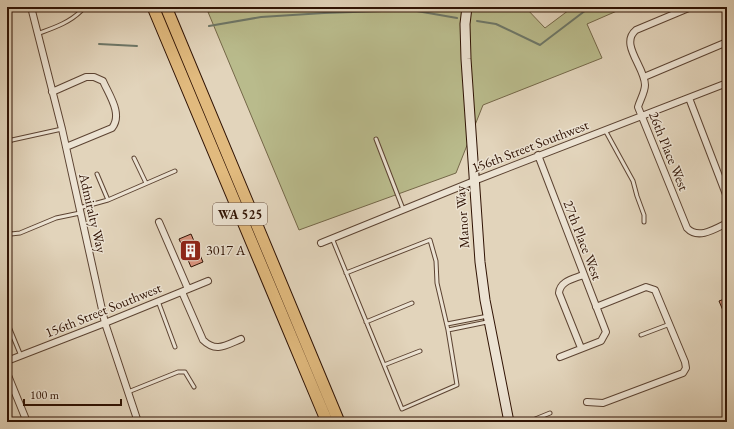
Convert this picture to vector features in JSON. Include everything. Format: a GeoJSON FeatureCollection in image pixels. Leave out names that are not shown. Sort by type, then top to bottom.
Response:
{"type":"FeatureCollection","features":[{"type":"Feature","properties":{"kind":"highway","name":"WA 525"},"geometry":{"type":"LineString","coordinates":[[153,7],[327,422]]}},
{"type":"Feature","properties":{"kind":"highway","name":"WA 525"},"geometry":{"type":"LineString","coordinates":[[166,7],[339,422]]}},
{"type":"Feature","properties":{"kind":"street","name":"Admiralty Way"},"geometry":{"type":"LineString","coordinates":[[31,7],[62,129],[105,323],[137,422]]}},
{"type":"Feature","properties":{"kind":"street","name":"Manor Way"},"geometry":{"type":"LineString","coordinates":[[467,7],[465,24],[466,59],[480,262],[488,319],[509,422]]}},
{"type":"Feature","properties":{"kind":"street"},"geometry":{"type":"LineString","coordinates":[[691,7],[632,33],[630,45],[644,76],[727,42]]}},
{"type":"Feature","properties":{"kind":"street"},"geometry":{"type":"LineString","coordinates":[[724,7],[727,14]]}},
{"type":"Feature","properties":{"kind":"street","name":"26th Place West"},"geometry":{"type":"LineString","coordinates":[[644,76],[645,86],[638,107],[687,228],[696,234],[703,233],[727,223]]}},
{"type":"Feature","properties":{"kind":"street"},"geometry":{"type":"LineString","coordinates":[[52,92],[86,77],[94,77],[103,81],[117,112],[116,123],[112,128],[66,147]]}},
{"type":"Feature","properties":{"kind":"street","name":"156th Street Southwest"},"geometry":{"type":"LineString","coordinates":[[321,243],[403,209],[727,82]]}},
{"type":"Feature","properties":{"kind":"street"},"geometry":{"type":"LineString","coordinates":[[689,98],[727,197]]}},
{"type":"Feature","properties":{"kind":"street","name":"27th Place West"},"geometry":{"type":"LineString","coordinates":[[538,156],[606,332],[601,341],[581,348]]}},
{"type":"Feature","properties":{"kind":"street"},"geometry":{"type":"LineString","coordinates":[[159,222],[203,340],[208,346],[217,348],[241,339]]}},
{"type":"Feature","properties":{"kind":"street"},"geometry":{"type":"LineString","coordinates":[[560,357],[581,348],[559,292],[560,287],[564,282],[583,274]]}},
{"type":"Feature","properties":{"kind":"street","name":"156th Street Southwest"},"geometry":{"type":"LineString","coordinates":[[7,361],[208,281]]}},
{"type":"Feature","properties":{"kind":"street"},"geometry":{"type":"LineString","coordinates":[[587,402],[603,403],[683,373],[686,368],[670,324],[655,290],[646,287],[596,307]]}},
{"type":"Feature","properties":{"kind":"street"},"geometry":{"type":"LineString","coordinates":[[7,373],[28,422]]}},
{"type":"Feature","properties":{"kind":"lane"},"geometry":{"type":"LineString","coordinates":[[37,34],[62,25],[75,17],[81,10]]}},
{"type":"Feature","properties":{"kind":"lane"},"geometry":{"type":"LineString","coordinates":[[7,143],[12,140],[62,129]]}},
{"type":"Feature","properties":{"kind":"lane"},"geometry":{"type":"LineString","coordinates":[[605,130],[633,181],[644,216],[644,222]]}},
{"type":"Feature","properties":{"kind":"lane"},"geometry":{"type":"LineString","coordinates":[[376,139],[403,209]]}},
{"type":"Feature","properties":{"kind":"lane"},"geometry":{"type":"LineString","coordinates":[[134,158],[146,183]]}},
{"type":"Feature","properties":{"kind":"lane"},"geometry":{"type":"LineString","coordinates":[[7,227],[11,234],[20,233],[56,218],[80,211],[108,200],[175,171]]}},
{"type":"Feature","properties":{"kind":"lane"},"geometry":{"type":"LineString","coordinates":[[97,174],[108,200]]}},
{"type":"Feature","properties":{"kind":"lane"},"geometry":{"type":"LineString","coordinates":[[332,238],[346,273],[384,366],[402,409],[457,385],[448,330],[437,283],[436,261],[430,240],[346,273]]}},
{"type":"Feature","properties":{"kind":"lane"},"geometry":{"type":"LineString","coordinates":[[158,301],[176,347]]}},
{"type":"Feature","properties":{"kind":"lane"},"geometry":{"type":"LineString","coordinates":[[366,322],[412,303]]}},
{"type":"Feature","properties":{"kind":"lane"},"geometry":{"type":"LineString","coordinates":[[446,324],[488,319]]}},
{"type":"Feature","properties":{"kind":"lane"},"geometry":{"type":"LineString","coordinates":[[448,330],[488,319]]}},
{"type":"Feature","properties":{"kind":"lane"},"geometry":{"type":"LineString","coordinates":[[7,322],[21,356]]}},
{"type":"Feature","properties":{"kind":"lane"},"geometry":{"type":"LineString","coordinates":[[641,335],[670,324]]}},
{"type":"Feature","properties":{"kind":"lane"},"geometry":{"type":"LineString","coordinates":[[384,366],[420,350]]}},
{"type":"Feature","properties":{"kind":"lane"},"geometry":{"type":"LineString","coordinates":[[128,392],[178,372],[185,372],[194,387]]}},
{"type":"Feature","properties":{"kind":"lane"},"geometry":{"type":"LineString","coordinates":[[528,422],[550,413]]}},
{"type":"Feature","properties":{"kind":"green space"},"geometry":{"type":"Polygon","coordinates":[[[238,7],[455,7],[456,10],[494,7],[525,7],[545,28],[573,7],[626,7],[587,24],[602,58],[483,105],[456,173],[299,230],[208,12],[238,7]]]}},
{"type":"Feature","properties":{"kind":"building","name":"3017 A"},"geometry":{"type":"Polygon","coordinates":[[[191,234],[203,262],[191,267],[179,239],[191,234]]]}},
{"type":"Feature","properties":{"kind":"building"},"geometry":{"type":"Polygon","coordinates":[[[727,298],[727,320],[719,301],[727,298]]]}},
{"type":"Feature","properties":{"kind":"waterway"},"geometry":{"type":"LineString","coordinates":[[477,21],[496,24],[540,45],[590,7]]}},
{"type":"Feature","properties":{"kind":"waterway"},"geometry":{"type":"LineString","coordinates":[[209,26],[261,17],[411,10],[457,18]]}},
{"type":"Feature","properties":{"kind":"waterway"},"geometry":{"type":"LineString","coordinates":[[99,44],[137,46]]}},
{"type":"Feature","properties":{"kind":"place","name":"3017 A"},"geometry":{"type":"Point","coordinates":[191,250]}}]}
